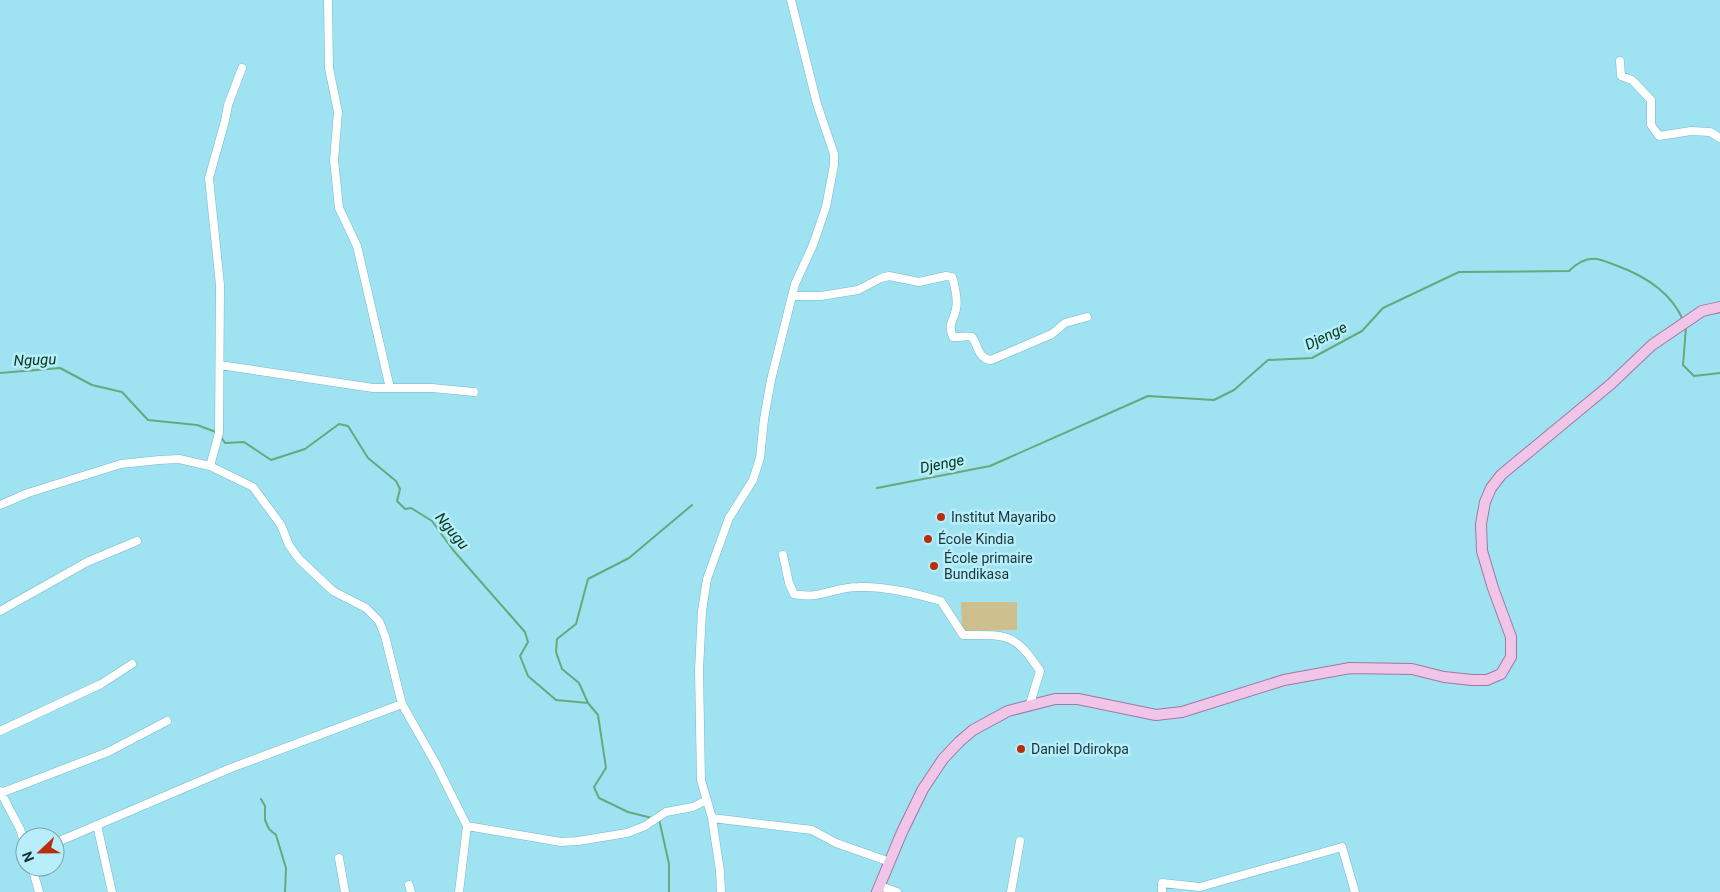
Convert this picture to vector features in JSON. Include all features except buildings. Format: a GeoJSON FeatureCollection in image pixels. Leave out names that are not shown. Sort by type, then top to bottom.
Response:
{"type":"FeatureCollection","features":[{"type":"Feature","properties":{"kind":"main road"},"geometry":{"type":"LineString","coordinates":[[879,889],[902,832],[924,789],[943,759],[958,742],[973,730],[1008,711],[1055,699],[1078,699],[1156,715],[1182,712],[1284,680],[1350,668],[1412,669],[1444,677],[1472,680],[1488,680],[1501,674],[1511,657],[1511,637],[1482,551],[1481,524],[1485,502],[1491,488],[1501,475],[1611,384],[1652,345],[1684,322],[1702,312],[1720,307]]}},
{"type":"Feature","properties":{"kind":"street"},"geometry":{"type":"LineString","coordinates":[[328,0],[329,68],[338,112],[334,160],[339,208],[357,246],[390,388]]}},
{"type":"Feature","properties":{"kind":"street"},"geometry":{"type":"LineString","coordinates":[[721,892],[720,871],[712,818],[701,780],[700,629],[707,579],[729,518],[753,480],[760,458],[771,380],[795,284],[813,245],[826,207],[834,165],[834,154],[816,104],[791,0]]}},
{"type":"Feature","properties":{"kind":"street"},"geometry":{"type":"LineString","coordinates":[[1620,62],[1621,76],[1632,80],[1651,100],[1651,125],[1659,136],[1691,131],[1710,132],[1720,138]]}},
{"type":"Feature","properties":{"kind":"street"},"geometry":{"type":"LineString","coordinates":[[210,466],[219,433],[220,285],[209,178],[228,105],[242,68]]}},
{"type":"Feature","properties":{"kind":"street"},"geometry":{"type":"LineString","coordinates":[[792,296],[822,296],[858,290],[889,276],[919,282],[946,276],[952,277],[956,309],[950,322],[953,337],[972,337],[982,356],[991,360],[1052,334],[1065,323],[1087,316]]}},
{"type":"Feature","properties":{"kind":"street"},"geometry":{"type":"LineString","coordinates":[[220,365],[373,388],[432,388],[474,392]]}},
{"type":"Feature","properties":{"kind":"street"},"geometry":{"type":"LineString","coordinates":[[0,505],[28,493],[121,464],[159,460],[179,460],[210,466],[254,487],[281,525],[289,545],[299,559],[333,591],[366,608],[379,621],[385,636],[402,704],[436,764],[467,826],[459,892]]}},
{"type":"Feature","properties":{"kind":"street"},"geometry":{"type":"LineString","coordinates":[[0,611],[87,562],[137,540]]}},
{"type":"Feature","properties":{"kind":"street"},"geometry":{"type":"LineString","coordinates":[[783,555],[789,583],[794,594],[807,597],[857,586],[905,591],[941,600],[963,634],[1000,635],[1013,639],[1028,653],[1040,671],[1030,704]]}},
{"type":"Feature","properties":{"kind":"street"},"geometry":{"type":"LineString","coordinates":[[0,731],[101,684],[132,664]]}},
{"type":"Feature","properties":{"kind":"street"},"geometry":{"type":"LineString","coordinates":[[65,839],[231,768],[402,704]]}},
{"type":"Feature","properties":{"kind":"street"},"geometry":{"type":"LineString","coordinates":[[19,827],[0,792],[108,752],[167,720]]}},
{"type":"Feature","properties":{"kind":"street"},"geometry":{"type":"LineString","coordinates":[[467,826],[561,842],[597,839],[627,833],[642,827],[666,812],[693,806],[707,800]]}},
{"type":"Feature","properties":{"kind":"street"},"geometry":{"type":"LineString","coordinates":[[712,818],[812,830],[836,843],[890,862]]}},
{"type":"Feature","properties":{"kind":"street"},"geometry":{"type":"LineString","coordinates":[[97,825],[112,892]]}},
{"type":"Feature","properties":{"kind":"street"},"geometry":{"type":"LineString","coordinates":[[1011,892],[1020,841]]}},
{"type":"Feature","properties":{"kind":"street"},"geometry":{"type":"LineString","coordinates":[[1162,892],[1162,882],[1200,887],[1342,847],[1355,892]]}},
{"type":"Feature","properties":{"kind":"street"},"geometry":{"type":"LineString","coordinates":[[339,858],[345,892]]}},
{"type":"Feature","properties":{"kind":"street"},"geometry":{"type":"LineString","coordinates":[[35,877],[39,892]]}},
{"type":"Feature","properties":{"kind":"street"},"geometry":{"type":"LineString","coordinates":[[879,889],[897,892]]}},
{"type":"Feature","properties":{"kind":"shaded area"},"geometry":{"type":"Polygon","coordinates":[[[961,602],[1017,602],[1017,630],[962,631],[961,602]]]}},
{"type":"Feature","properties":{"kind":"waterway","name":"Djenge"},"geometry":{"type":"LineString","coordinates":[[877,488],[990,466],[1148,396],[1214,400],[1234,390],[1268,360],[1312,358],[1362,331],[1383,308],[1459,272],[1569,271],[1585,260],[1599,259],[1646,279],[1664,293],[1678,310],[1683,320]]}},
{"type":"Feature","properties":{"kind":"waterway","name":"Djenge"},"geometry":{"type":"LineString","coordinates":[[1686,327],[1683,365],[1694,376],[1720,373]]}},
{"type":"Feature","properties":{"kind":"waterway","name":"Ngugu"},"geometry":{"type":"LineString","coordinates":[[0,373],[60,368],[92,385],[122,392],[148,420],[197,425],[216,432]]}},
{"type":"Feature","properties":{"kind":"waterway","name":"Ngugu"},"geometry":{"type":"LineString","coordinates":[[221,437],[225,443],[244,442],[271,460],[305,449],[339,424],[348,426],[368,458],[396,481],[400,489],[397,501],[405,509],[411,508],[432,521],[453,550],[525,632],[528,642],[520,656],[528,676],[556,700],[588,703]]}},
{"type":"Feature","properties":{"kind":"waterway"},"geometry":{"type":"LineString","coordinates":[[652,818],[628,812],[599,798],[594,787],[606,768],[598,715],[588,703],[579,683],[562,669],[556,652],[557,639],[576,624],[588,579],[629,558],[692,505]]}},
{"type":"Feature","properties":{"kind":"waterway"},"geometry":{"type":"LineString","coordinates":[[261,799],[265,806],[265,820],[269,829],[276,835],[286,868],[285,892]]}},
{"type":"Feature","properties":{"kind":"waterway","name":"Ngugu"},"geometry":{"type":"LineString","coordinates":[[659,819],[669,864],[669,892]]}},
{"type":"Feature","properties":{"kind":"place","name":"Institut Mayaribo"},"geometry":{"type":"Point","coordinates":[941,517]}},
{"type":"Feature","properties":{"kind":"place","name":"École Kindia"},"geometry":{"type":"Point","coordinates":[928,539]}},
{"type":"Feature","properties":{"kind":"place","name":"École primaire Bundikasa"},"geometry":{"type":"Point","coordinates":[934,566]}},
{"type":"Feature","properties":{"kind":"place","name":"Daniel Ddirokpa"},"geometry":{"type":"Point","coordinates":[1021,749]}}]}
